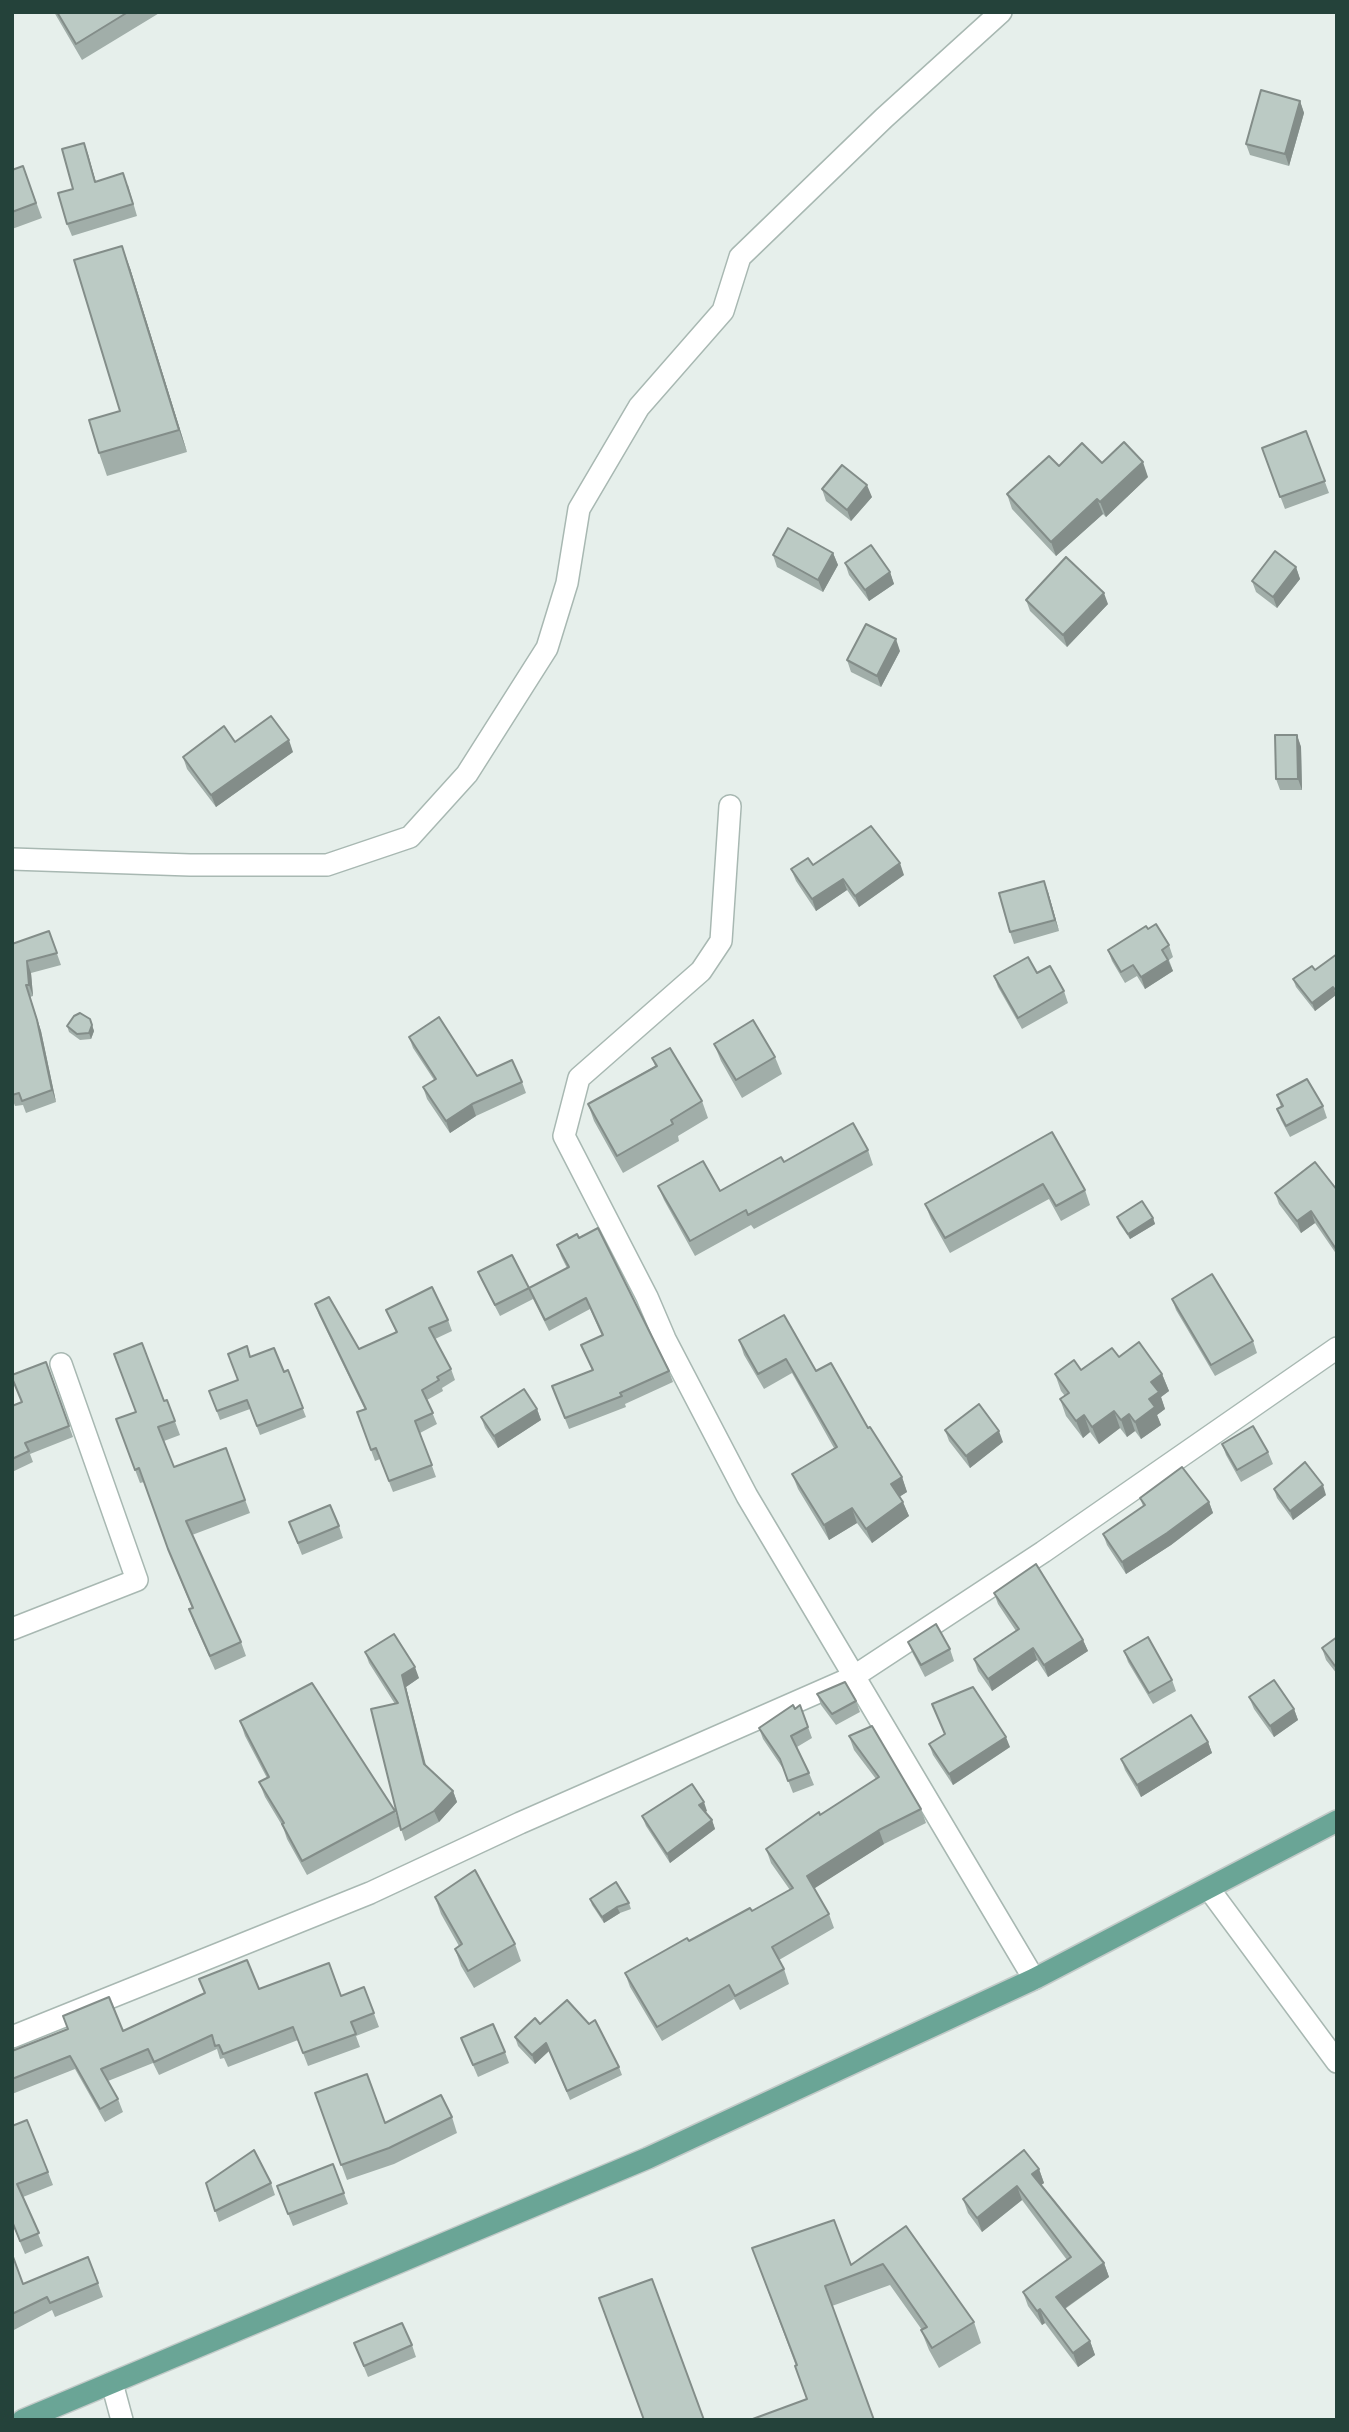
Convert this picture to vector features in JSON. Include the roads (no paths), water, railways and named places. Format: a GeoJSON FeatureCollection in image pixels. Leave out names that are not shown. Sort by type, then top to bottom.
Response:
{"type":"FeatureCollection","features":[{"type":"Feature","properties":{"kind":"main road"},"geometry":{"type":"LineString","coordinates":[[23,2420],[648,2158],[1034,1979],[1337,1821]]}},
{"type":"Feature","properties":{"kind":"street"},"geometry":{"type":"LineString","coordinates":[[12,859],[190,865],[327,865],[410,837],[467,774],[547,648],[567,583],[579,509],[639,407],[723,311],[740,257],[884,118],[1001,12]]}},
{"type":"Feature","properties":{"kind":"street"},"geometry":{"type":"LineString","coordinates":[[730,806],[721,941],[701,971],[579,1078],[564,1136],[747,1496],[1034,1979]]}},
{"type":"Feature","properties":{"kind":"street"},"geometry":{"type":"LineString","coordinates":[[12,2037],[370,1893],[520,1823],[853,1677],[1043,1552],[1337,1348]]}},
{"type":"Feature","properties":{"kind":"street"},"geometry":{"type":"LineString","coordinates":[[12,1629],[137,1580],[61,1364]]}},
{"type":"Feature","properties":{"kind":"street"},"geometry":{"type":"LineString","coordinates":[[1209,1889],[1337,2062]]}},
{"type":"Feature","properties":{"kind":"street"},"geometry":{"type":"LineString","coordinates":[[112,2382],[122,2420]]}}]}
